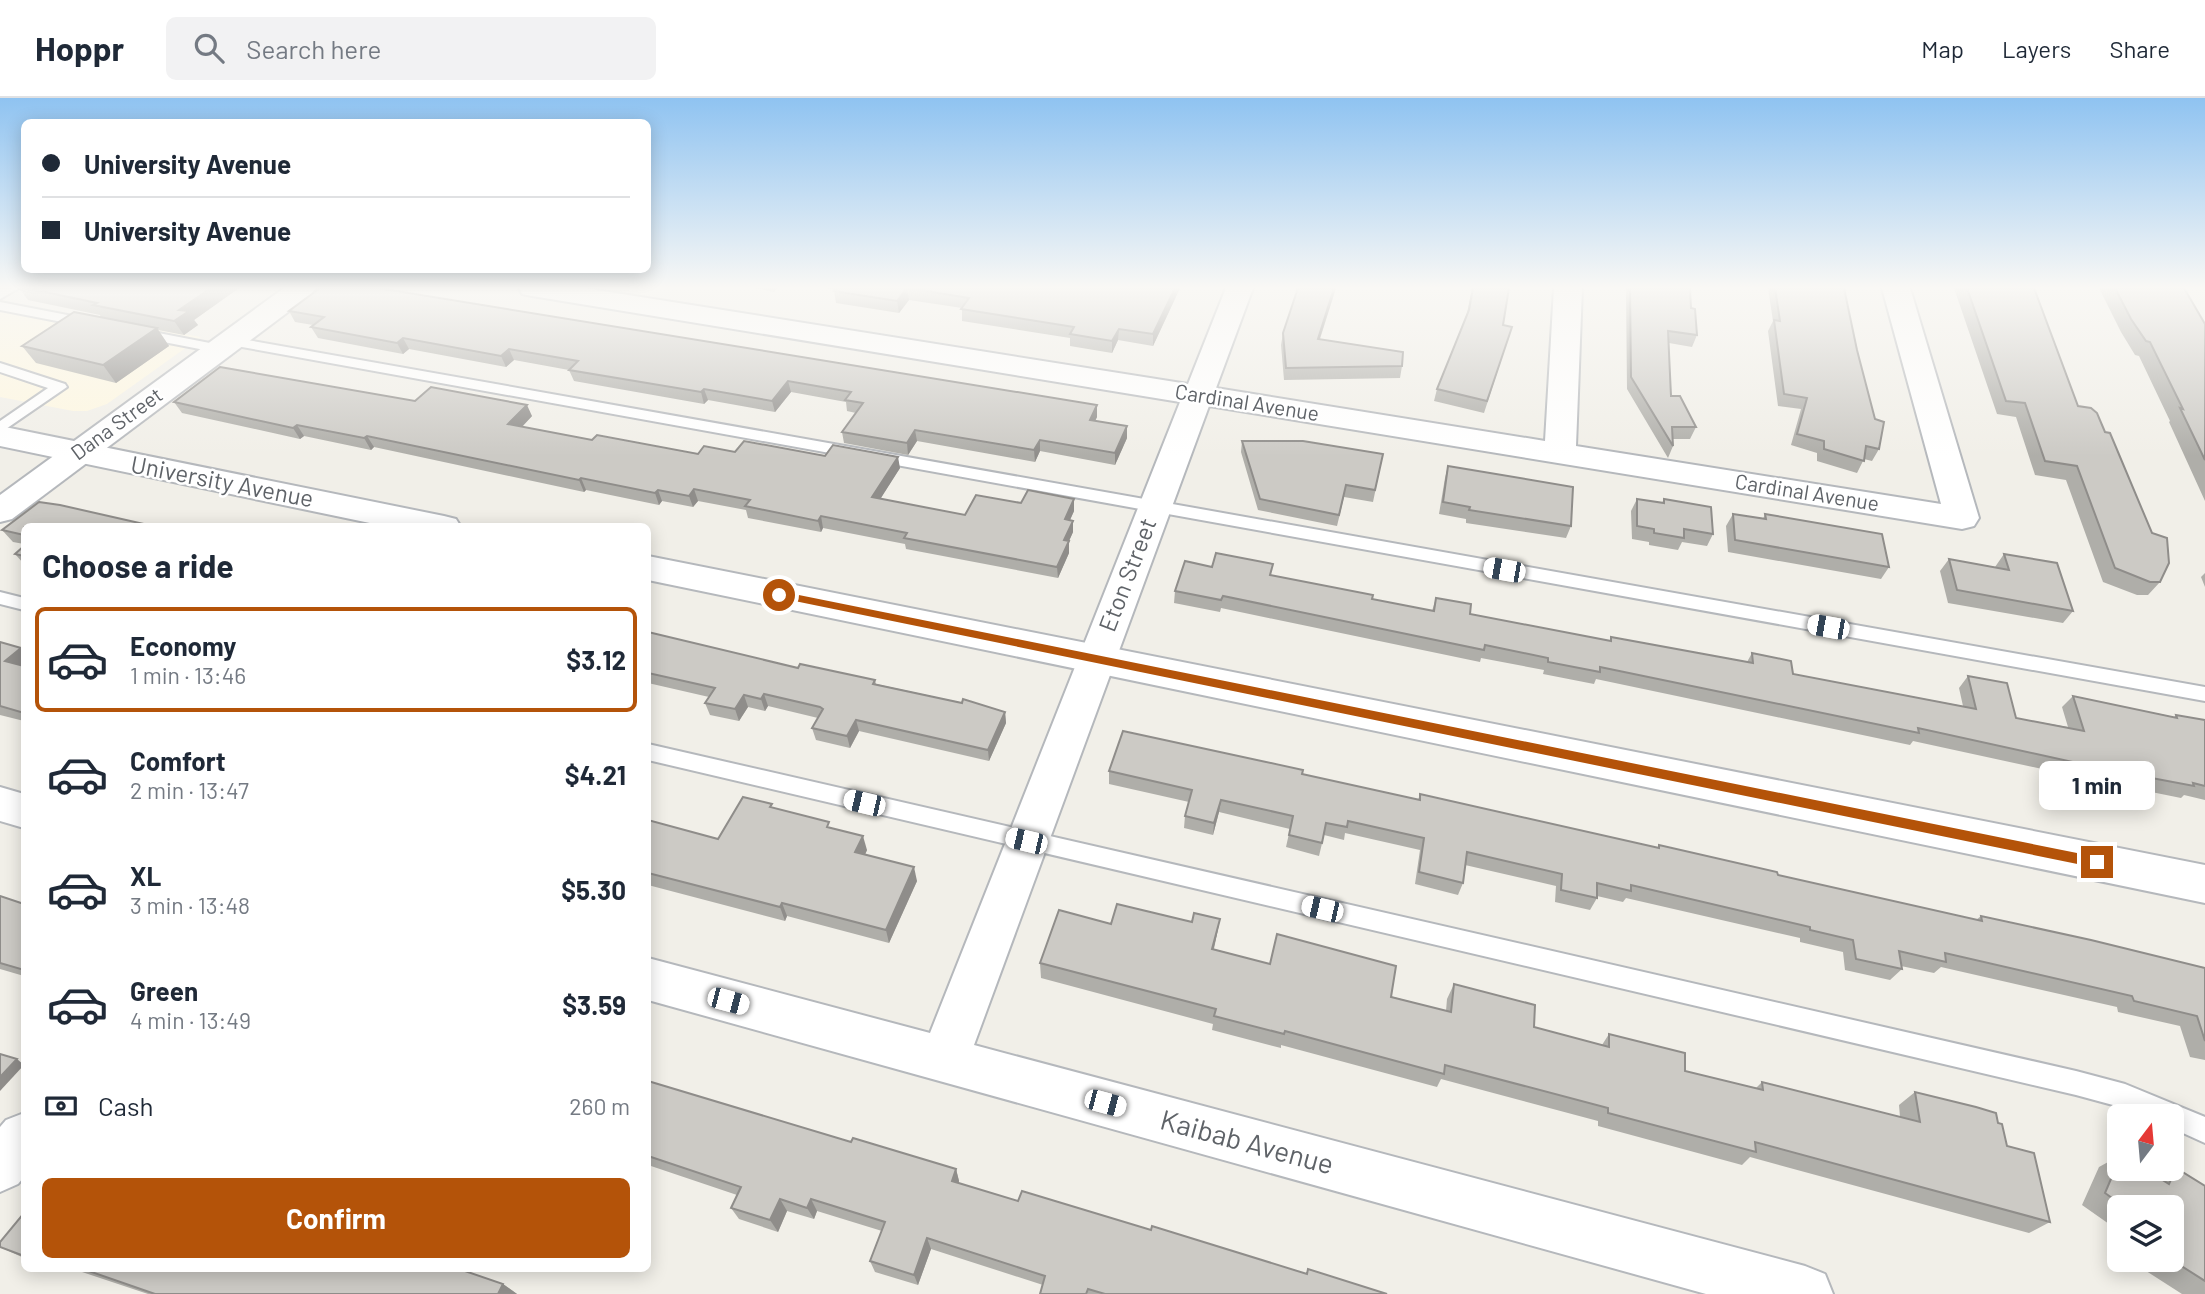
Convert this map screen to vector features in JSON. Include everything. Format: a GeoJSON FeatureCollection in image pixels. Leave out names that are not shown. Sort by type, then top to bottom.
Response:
{"type":"FeatureCollection","features":[{"type":"Feature","properties":{"kind":"street","name":"Cardinal Avenue"},"geometry":{"type":"LineString","coordinates":[[879,344],[1962,518],[1912,344]]}},
{"type":"Feature","properties":{"kind":"street","name":"Eton Street"},"geometry":{"type":"LineString","coordinates":[[944,1059],[1095,659],[1218,344]]}},
{"type":"Feature","properties":{"kind":"street"},"geometry":{"type":"LineString","coordinates":[[1560,453],[1565,344]]}},
{"type":"Feature","properties":{"kind":"street","name":"Dana Street"},"geometry":{"type":"LineString","coordinates":[[0,511],[225,345]]}},
{"type":"Feature","properties":{"kind":"street","name":"University Avenue"},"geometry":{"type":"LineString","coordinates":[[0,436],[424,523]]}},
{"type":"Feature","properties":{"kind":"street"},"geometry":{"type":"LineString","coordinates":[[651,569],[2205,884]]}},
{"type":"Feature","properties":{"kind":"street"},"geometry":{"type":"LineString","coordinates":[[0,804],[21,810]]}},
{"type":"Feature","properties":{"kind":"street","name":"Kaibab Avenue"},"geometry":{"type":"LineString","coordinates":[[651,980],[1805,1294]]}},
{"type":"Feature","properties":{"kind":"street"},"geometry":{"type":"LineString","coordinates":[[0,1166],[21,1142]]}},
{"type":"Feature","properties":{"kind":"lane"},"geometry":{"type":"LineString","coordinates":[[217,344],[2205,694]]}},
{"type":"Feature","properties":{"kind":"lane"},"geometry":{"type":"LineString","coordinates":[[0,367],[61,387],[0,428]]}},
{"type":"Feature","properties":{"kind":"lane"},"geometry":{"type":"LineString","coordinates":[[0,598],[21,603]]}},
{"type":"Feature","properties":{"kind":"lane"},"geometry":{"type":"LineString","coordinates":[[651,753],[2076,1083],[2125,1096],[2205,1130]]}},
{"type":"Feature","properties":{"kind":"shaded area"},"geometry":{"type":"Polygon","coordinates":[[[0,344],[191,344],[107,404],[87,411],[73,411],[0,397],[0,344]]]}},
{"type":"Feature","properties":{"kind":"building"},"geometry":{"type":"Polygon","coordinates":[[[25,344],[134,344],[103,365],[22,346],[25,344]]]}},
{"type":"Feature","properties":{"kind":"building"},"geometry":{"type":"Polygon","coordinates":[[[435,344],[721,344],[1097,405],[1090,420],[1127,426],[1115,453],[1040,440],[1034,450],[915,430],[907,443],[842,432],[863,403],[845,400],[851,392],[788,381],[772,401],[569,370],[578,361],[509,349],[501,356],[435,344]]]}},
{"type":"Feature","properties":{"kind":"building"},"geometry":{"type":"Polygon","coordinates":[[[1284,344],[1349,344],[1403,352],[1402,366],[1286,368],[1284,344]]]}},
{"type":"Feature","properties":{"kind":"building"},"geometry":{"type":"Polygon","coordinates":[[[1455,344],[1506,344],[1487,401],[1437,389],[1455,344]]]}},
{"type":"Feature","properties":{"kind":"building"},"geometry":{"type":"Polygon","coordinates":[[[1631,344],[1669,344],[1671,396],[1680,396],[1696,427],[1672,427],[1673,446],[1631,377],[1631,344]]]}},
{"type":"Feature","properties":{"kind":"building"},"geometry":{"type":"Polygon","coordinates":[[[1777,344],[1856,344],[1875,419],[1884,422],[1879,449],[1866,446],[1864,461],[1824,449],[1824,441],[1797,434],[1807,398],[1784,394],[1777,344]]]}},
{"type":"Feature","properties":{"kind":"building"},"geometry":{"type":"Polygon","coordinates":[[[1986,344],[2055,344],[2078,406],[2091,408],[2097,413],[2105,432],[2110,433],[2152,533],[2167,538],[2169,563],[2160,582],[2150,582],[2115,568],[2077,466],[2045,461],[2025,403],[2006,401],[1986,344]]]}},
{"type":"Feature","properties":{"kind":"building"},"geometry":{"type":"Polygon","coordinates":[[[2151,344],[2205,344],[2205,460],[2180,408],[2183,409],[2151,344]]]}},
{"type":"Feature","properties":{"kind":"building"},"geometry":{"type":"Polygon","coordinates":[[[220,367],[415,401],[431,387],[527,405],[508,424],[592,440],[597,435],[698,454],[704,446],[735,452],[744,441],[825,456],[833,445],[898,457],[872,497],[965,515],[976,495],[1021,503],[1028,490],[1074,499],[1065,519],[1073,521],[1064,540],[1069,541],[1057,567],[904,538],[907,533],[821,516],[818,521],[745,506],[750,500],[694,489],[689,496],[658,490],[655,493],[367,436],[364,438],[297,425],[293,428],[174,402],[220,367]]]}},
{"type":"Feature","properties":{"kind":"building"},"geometry":{"type":"Polygon","coordinates":[[[1242,441],[1303,441],[1383,454],[1375,490],[1346,485],[1339,515],[1260,499],[1242,441]]]}},
{"type":"Feature","properties":{"kind":"building"},"geometry":{"type":"Polygon","coordinates":[[[1448,466],[1573,487],[1571,526],[1469,510],[1470,507],[1443,502],[1448,466]]]}},
{"type":"Feature","properties":{"kind":"building"},"geometry":{"type":"Polygon","coordinates":[[[1637,499],[1664,503],[1664,499],[1711,507],[1713,534],[1684,529],[1684,538],[1654,533],[1654,529],[1637,526],[1637,499]]]}},
{"type":"Feature","properties":{"kind":"building"},"geometry":{"type":"Polygon","coordinates":[[[39,502],[139,523],[21,523],[21,534],[2,530],[39,502]]]}},
{"type":"Feature","properties":{"kind":"building"},"geometry":{"type":"Polygon","coordinates":[[[1733,514],[1766,519],[1765,514],[1882,534],[1889,567],[1735,540],[1733,514]]]}},
{"type":"Feature","properties":{"kind":"building"},"geometry":{"type":"Polygon","coordinates":[[[1216,553],[1273,564],[1270,575],[1373,595],[1372,599],[1434,611],[1436,598],[1471,604],[1470,614],[1611,641],[1611,637],[1753,663],[1752,653],[1791,661],[1793,674],[1976,709],[1968,676],[2007,683],[2016,718],[2084,731],[2073,696],[2177,718],[2176,715],[2205,720],[2205,786],[2109,770],[1918,728],[1919,733],[1600,667],[1600,672],[1548,662],[1548,658],[1485,645],[1484,650],[1223,596],[1221,600],[1175,591],[1185,561],[1212,567],[1216,553]]]}},
{"type":"Feature","properties":{"kind":"building"},"geometry":{"type":"Polygon","coordinates":[[[2004,554],[2057,563],[2073,611],[1957,590],[1949,559],[2009,570],[2004,554]]]}},
{"type":"Feature","properties":{"kind":"building"},"geometry":{"type":"Polygon","coordinates":[[[651,633],[798,668],[800,664],[875,680],[873,684],[962,703],[963,699],[1005,712],[988,750],[856,720],[847,736],[812,728],[823,709],[764,694],[761,699],[744,695],[735,709],[705,703],[715,688],[651,674],[651,633]]]}},
{"type":"Feature","properties":{"kind":"building"},"geometry":{"type":"Polygon","coordinates":[[[0,642],[21,648],[5,661],[21,665],[21,712],[0,706],[0,642]]]}},
{"type":"Feature","properties":{"kind":"building"},"geometry":{"type":"Polygon","coordinates":[[[1123,731],[1303,770],[1302,774],[1420,800],[1420,794],[1659,848],[1659,845],[1982,921],[1981,916],[2205,968],[2205,1041],[2197,1016],[2134,1001],[2132,996],[1945,953],[1946,962],[1899,951],[1902,969],[1856,959],[1853,940],[1810,930],[1810,927],[1631,885],[1631,891],[1597,883],[1597,898],[1561,890],[1562,874],[1467,852],[1463,883],[1419,872],[1424,838],[1348,821],[1347,827],[1326,823],[1322,843],[1289,835],[1293,816],[1221,800],[1214,823],[1185,816],[1192,790],[1109,771],[1123,731]]]}},
{"type":"Feature","properties":{"kind":"building"},"geometry":{"type":"Polygon","coordinates":[[[743,797],[829,822],[827,827],[863,836],[855,852],[914,867],[886,930],[782,903],[780,907],[651,874],[651,821],[718,839],[743,797]]]}},
{"type":"Feature","properties":{"kind":"building"},"geometry":{"type":"Polygon","coordinates":[[[0,896],[21,903],[21,969],[0,963],[0,896]]]}},
{"type":"Feature","properties":{"kind":"building"},"geometry":{"type":"Polygon","coordinates":[[[1117,904],[1192,922],[1194,913],[1220,919],[1212,949],[1270,964],[1277,934],[1396,966],[1391,997],[1451,1012],[1454,984],[1535,1005],[1534,1027],[1609,1047],[1609,1034],[1685,1053],[1685,1071],[1763,1090],[1762,1082],[1920,1122],[1915,1092],[1996,1113],[1998,1123],[2002,1124],[2007,1146],[2034,1153],[2050,1222],[1755,1142],[1756,1152],[1608,1113],[1608,1108],[1445,1065],[1444,1074],[1285,1031],[1284,1034],[1214,1016],[1216,1009],[1040,963],[1059,910],[1111,924],[1117,904]]]}},
{"type":"Feature","properties":{"kind":"building"},"geometry":{"type":"Polygon","coordinates":[[[0,1054],[17,1059],[0,1077],[0,1054]]]}},
{"type":"Feature","properties":{"kind":"building"},"geometry":{"type":"Polygon","coordinates":[[[651,1082],[851,1142],[853,1138],[956,1169],[952,1181],[1018,1201],[1022,1191],[1151,1230],[1152,1226],[1307,1274],[1308,1269],[1387,1294],[1105,1294],[1088,1289],[1086,1294],[1040,1294],[1045,1276],[927,1238],[914,1275],[870,1261],[885,1222],[811,1199],[807,1208],[780,1199],[770,1220],[731,1208],[741,1187],[651,1157],[651,1082]]]}},
{"type":"Feature","properties":{"kind":"building"},"geometry":{"type":"Polygon","coordinates":[[[2184,1173],[2205,1186],[2205,1281],[2184,1268],[2184,1195],[2105,1193],[2110,1181],[2164,1181],[2169,1184],[2170,1181],[2184,1181],[2184,1173]]]}},
{"type":"Feature","properties":{"kind":"building"},"geometry":{"type":"Polygon","coordinates":[[[21,1217],[21,1255],[0,1247],[0,1242],[21,1217]]]}},
{"type":"Feature","properties":{"kind":"building"},"geometry":{"type":"Polygon","coordinates":[[[92,1272],[468,1272],[503,1284],[498,1294],[155,1294],[92,1272]]]}},
{"type":"Feature","properties":{"kind":"route"},"geometry":{"type":"LineString","coordinates":[[779,595],[2097,862]]}}]}
